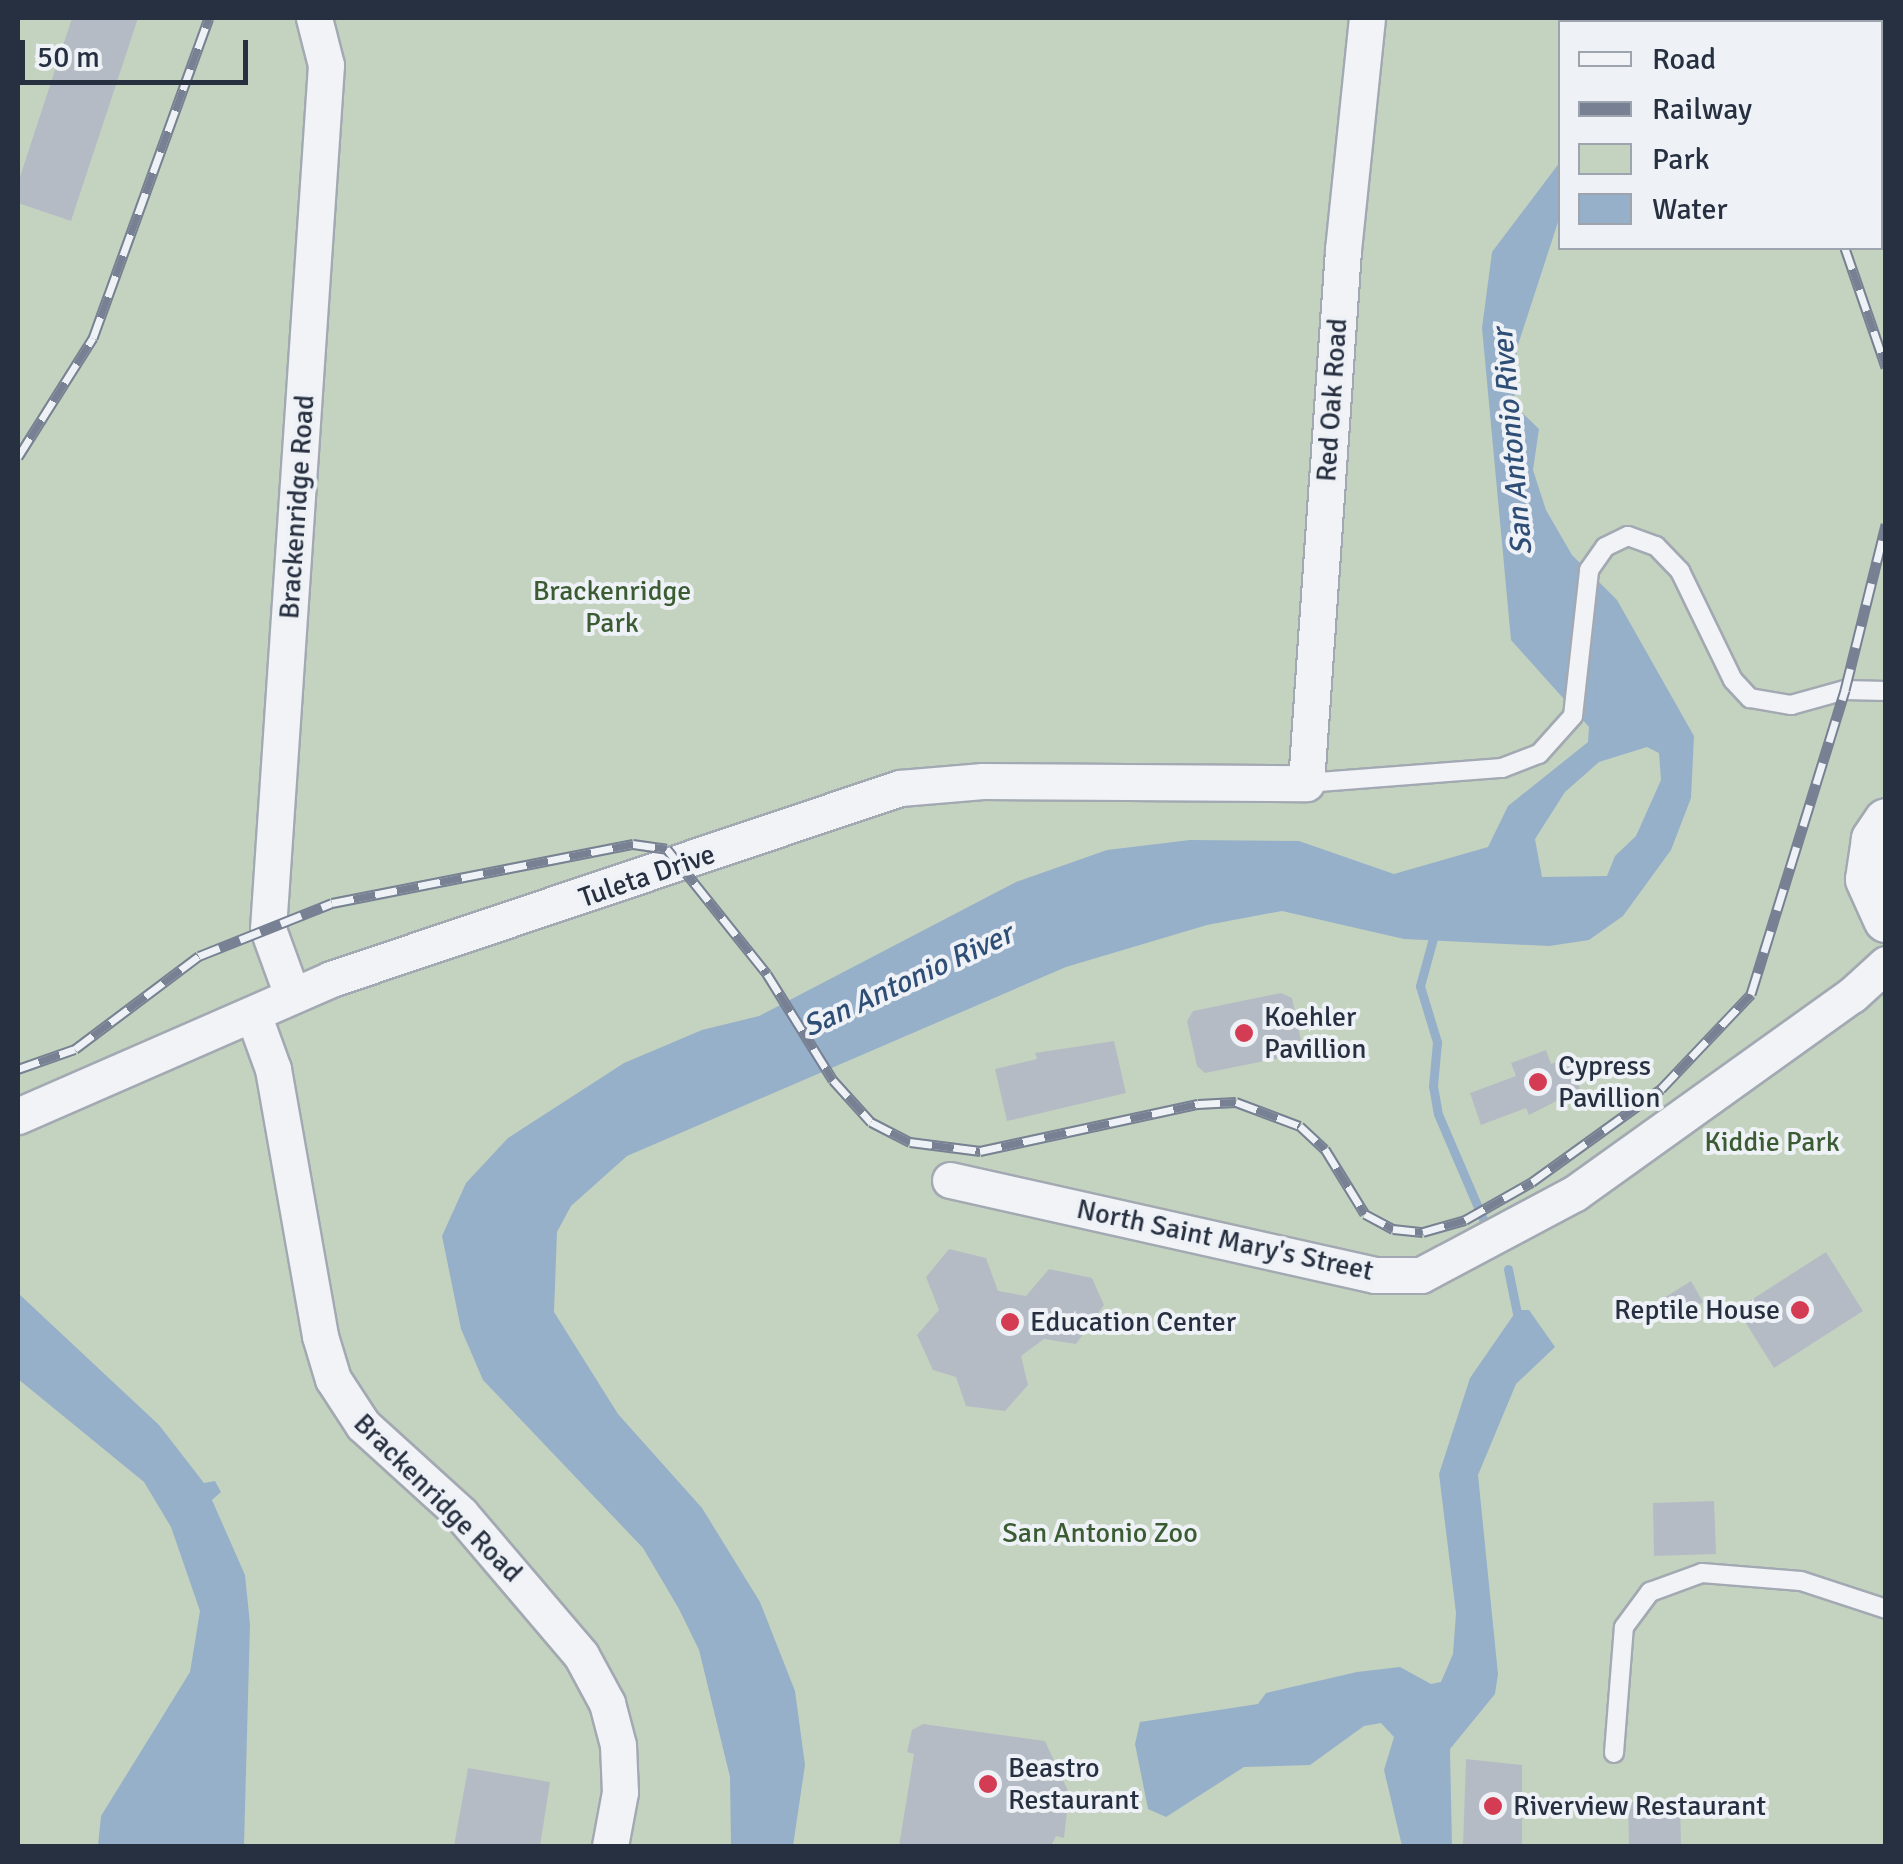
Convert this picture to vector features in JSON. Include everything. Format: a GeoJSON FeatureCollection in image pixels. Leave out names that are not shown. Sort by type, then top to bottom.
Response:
{"type":"FeatureCollection","features":[{"type":"Feature","properties":{"kind":"street","name":"Brackenridge Road"},"geometry":{"type":"LineString","coordinates":[[292,995],[268,929],[326,65],[314,18]]}},
{"type":"Feature","properties":{"kind":"street","name":"Red Oak Road"},"geometry":{"type":"LineString","coordinates":[[1306,783],[1342,250],[1367,18]]}},
{"type":"Feature","properties":{"kind":"street","name":"Tuleta Drive"},"geometry":{"type":"LineString","coordinates":[[18,1116],[292,995],[900,788],[984,780],[1306,783]]}},
{"type":"Feature","properties":{"kind":"street"},"geometry":{"type":"LineString","coordinates":[[1886,821],[1874,839],[1868,879],[1886,919]]}},
{"type":"Feature","properties":{"kind":"street","name":"North Saint Mary's Street"},"geometry":{"type":"LineString","coordinates":[[950,1180],[1376,1275],[1421,1276],[1575,1193],[1852,995],[1886,964]]}},
{"type":"Feature","properties":{"kind":"street","name":"Brackenridge Road"},"geometry":{"type":"LineString","coordinates":[[253,1014],[273,1069],[333,1379],[363,1425],[461,1514],[552,1617],[589,1669],[614,1722],[620,1763],[610,1846]]}},
{"type":"Feature","properties":{"kind":"lane"},"geometry":{"type":"LineString","coordinates":[[1306,783],[1502,768],[1540,754],[1573,716],[1589,570],[1605,547],[1628,536],[1656,546],[1680,571],[1733,680],[1750,698],[1791,705],[1845,690],[1886,691]]}},
{"type":"Feature","properties":{"kind":"lane"},"geometry":{"type":"LineString","coordinates":[[1614,1752],[1624,1627],[1650,1592],[1702,1572],[1800,1581],[1886,1609]]}},
{"type":"Feature","properties":{"kind":"green space","name":"Brackenridge Park"},"geometry":{"type":"Polygon","coordinates":[[[18,18],[1885,18],[1885,1846],[18,1846],[18,18]]]}},
{"type":"Feature","properties":{"kind":"water","name":"San Antonio River"},"geometry":{"type":"Polygon","coordinates":[[[1558,165],[1558,222],[1517,348],[1514,405],[1539,429],[1533,470],[1546,510],[1572,555],[1617,600],[1694,736],[1691,798],[1671,850],[1623,916],[1589,940],[1549,946],[1404,939],[1282,911],[1207,925],[1066,967],[627,1156],[571,1206],[557,1232],[554,1312],[618,1414],[702,1508],[760,1602],[795,1691],[805,1765],[793,1846],[731,1846],[730,1777],[699,1650],[679,1609],[643,1548],[483,1380],[461,1329],[442,1236],[466,1183],[508,1138],[624,1063],[702,1030],[759,1016],[1016,882],[1107,850],[1190,840],[1299,841],[1394,874],[1488,847],[1508,806],[1588,742],[1589,727],[1511,640],[1482,328],[1492,252],[1558,165]],[[1647,747],[1599,762],[1565,792],[1535,839],[1542,877],[1607,876],[1615,856],[1636,836],[1661,780],[1659,753],[1647,747]]]}},
{"type":"Feature","properties":{"kind":"water"},"geometry":{"type":"Polygon","coordinates":[[[18,1293],[159,1425],[204,1483],[215,1481],[221,1492],[212,1500],[245,1575],[250,1624],[244,1846],[98,1846],[101,1816],[190,1672],[200,1611],[171,1527],[144,1482],[18,1379],[18,1293]]]}},
{"type":"Feature","properties":{"kind":"water"},"geometry":{"type":"Polygon","coordinates":[[[1517,1310],[1529,1310],[1555,1347],[1516,1384],[1478,1475],[1498,1674],[1495,1694],[1450,1749],[1452,1846],[1402,1846],[1384,1770],[1394,1737],[1381,1723],[1364,1726],[1310,1765],[1244,1767],[1166,1817],[1148,1809],[1135,1744],[1140,1722],[1258,1704],[1266,1693],[1357,1672],[1400,1667],[1431,1684],[1441,1682],[1453,1654],[1456,1613],[1439,1474],[1470,1378],[1517,1310]]]}},
{"type":"Feature","properties":{"kind":"building"},"geometry":{"type":"Polygon","coordinates":[[[72,18],[138,18],[71,221],[18,203],[18,183],[72,18]]]}},
{"type":"Feature","properties":{"kind":"building","name":"Koehler Pavillion"},"geometry":{"type":"Polygon","coordinates":[[[1281,993],[1292,998],[1302,1045],[1295,1055],[1205,1073],[1197,1066],[1187,1021],[1193,1011],[1281,993]]]}},
{"type":"Feature","properties":{"kind":"building"},"geometry":{"type":"Polygon","coordinates":[[[1114,1041],[1126,1093],[1007,1121],[995,1069],[1037,1059],[1035,1053],[1114,1041]]]}},
{"type":"Feature","properties":{"kind":"building","name":"Cypress Pavillion"},"geometry":{"type":"Polygon","coordinates":[[[1546,1050],[1551,1064],[1568,1057],[1580,1089],[1529,1115],[1526,1108],[1481,1125],[1470,1093],[1516,1076],[1511,1063],[1546,1050]]]}},
{"type":"Feature","properties":{"kind":"building","name":"Education Center"},"geometry":{"type":"Polygon","coordinates":[[[949,1249],[986,1258],[998,1291],[1026,1296],[1049,1269],[1092,1278],[1104,1305],[1076,1344],[1044,1339],[1021,1356],[1028,1385],[1005,1411],[966,1406],[956,1377],[933,1370],[917,1335],[939,1310],[926,1277],[949,1249]]]}},
{"type":"Feature","properties":{"kind":"building","name":"Reptile House"},"geometry":{"type":"Polygon","coordinates":[[[1826,1252],[1863,1311],[1774,1368],[1737,1309],[1826,1252]]]}},
{"type":"Feature","properties":{"kind":"building"},"geometry":{"type":"Polygon","coordinates":[[[1691,1281],[1703,1302],[1671,1321],[1659,1301],[1691,1281]]]}},
{"type":"Feature","properties":{"kind":"building"},"geometry":{"type":"Polygon","coordinates":[[[1714,1501],[1716,1554],[1654,1556],[1653,1503],[1714,1501]]]}},
{"type":"Feature","properties":{"kind":"building","name":"Beastro Restaurant"},"geometry":{"type":"Polygon","coordinates":[[[923,1724],[1045,1741],[1069,1793],[1064,1838],[1056,1836],[1051,1846],[899,1846],[914,1754],[907,1752],[912,1730],[923,1724]]]}},
{"type":"Feature","properties":{"kind":"building","name":"Riverview Restaurant"},"geometry":{"type":"Polygon","coordinates":[[[1466,1759],[1522,1765],[1522,1846],[1463,1846],[1466,1759]]]}},
{"type":"Feature","properties":{"kind":"building"},"geometry":{"type":"Polygon","coordinates":[[[468,1768],[550,1782],[540,1846],[454,1846],[468,1768]]]}},
{"type":"Feature","properties":{"kind":"building"},"geometry":{"type":"Polygon","coordinates":[[[1680,1800],[1681,1846],[1629,1846],[1628,1802],[1680,1800]]]}},
{"type":"Feature","properties":{"kind":"waterway"},"geometry":{"type":"LineString","coordinates":[[1435,931],[1420,986],[1437,1042],[1433,1086],[1438,1114],[1483,1219]]}},
{"type":"Feature","properties":{"kind":"waterway"},"geometry":{"type":"LineString","coordinates":[[1508,1269],[1518,1318]]}},
{"type":"Feature","properties":{"kind":"railway"},"geometry":{"type":"LineString","coordinates":[[18,457],[93,338],[209,18]]}},
{"type":"Feature","properties":{"kind":"railway"},"geometry":{"type":"LineString","coordinates":[[1846,250],[1886,367]]}},
{"type":"Feature","properties":{"kind":"railway"},"geometry":{"type":"LineString","coordinates":[[18,1069],[75,1049],[199,956],[332,903],[633,844],[667,849],[767,974],[833,1080],[871,1122],[910,1142],[980,1151],[1198,1104],[1236,1102],[1300,1126],[1325,1149],[1365,1214],[1393,1229],[1423,1232],[1465,1220],[1532,1182],[1661,1089],[1751,994],[1845,690],[1886,524]]}},
{"type":"Feature","properties":{"kind":"place","name":"Koehler Pavillion"},"geometry":{"type":"Point","coordinates":[1244,1033]}},
{"type":"Feature","properties":{"kind":"place","name":"Cypress Pavillion"},"geometry":{"type":"Point","coordinates":[1538,1082]}},
{"type":"Feature","properties":{"kind":"place","name":"Reptile House"},"geometry":{"type":"Point","coordinates":[1800,1310]}},
{"type":"Feature","properties":{"kind":"place","name":"Education Center"},"geometry":{"type":"Point","coordinates":[1010,1322]}},
{"type":"Feature","properties":{"kind":"place","name":"Beastro Restaurant"},"geometry":{"type":"Point","coordinates":[988,1784]}},
{"type":"Feature","properties":{"kind":"place","name":"Riverview Restaurant"},"geometry":{"type":"Point","coordinates":[1493,1806]}},
{"type":"Feature","properties":{"kind":"park label","name":"Kiddie Park"},"geometry":{"type":"Point","coordinates":[1772,1142]}},
{"type":"Feature","properties":{"kind":"park label","name":"San Antonio Zoo"},"geometry":{"type":"Point","coordinates":[1100,1533]}}]}
